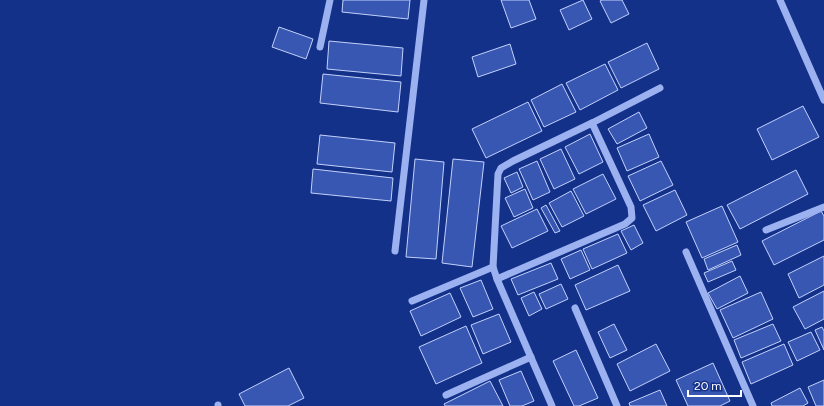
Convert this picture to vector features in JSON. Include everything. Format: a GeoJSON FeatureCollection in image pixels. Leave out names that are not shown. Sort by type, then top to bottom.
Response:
{"type":"FeatureCollection","features":[{"type":"Feature","properties":{"kind":"street"},"geometry":{"type":"LineString","coordinates":[[320,47],[330,0]]}},
{"type":"Feature","properties":{"kind":"street"},"geometry":{"type":"LineString","coordinates":[[395,251],[424,0]]}},
{"type":"Feature","properties":{"kind":"street"},"geometry":{"type":"LineString","coordinates":[[780,0],[824,100]]}},
{"type":"Feature","properties":{"kind":"street"},"geometry":{"type":"LineString","coordinates":[[552,406],[497,279],[493,266],[498,174],[501,168],[513,160],[592,123],[660,88]]}},
{"type":"Feature","properties":{"kind":"street"},"geometry":{"type":"LineString","coordinates":[[497,279],[625,224],[632,218],[631,207],[592,123]]}},
{"type":"Feature","properties":{"kind":"street"},"geometry":{"type":"LineString","coordinates":[[766,230],[824,207]]}},
{"type":"Feature","properties":{"kind":"street"},"geometry":{"type":"LineString","coordinates":[[686,252],[753,406]]}},
{"type":"Feature","properties":{"kind":"street"},"geometry":{"type":"LineString","coordinates":[[412,301],[493,266]]}},
{"type":"Feature","properties":{"kind":"street"},"geometry":{"type":"LineString","coordinates":[[574,308],[617,406]]}},
{"type":"Feature","properties":{"kind":"street"},"geometry":{"type":"LineString","coordinates":[[446,395],[531,357]]}},
{"type":"Feature","properties":{"kind":"building"},"geometry":{"type":"Polygon","coordinates":[[[343,0],[410,0],[408,19],[342,12],[343,0]]]}},
{"type":"Feature","properties":{"kind":"building"},"geometry":{"type":"Polygon","coordinates":[[[501,0],[529,0],[536,19],[511,28],[501,0]]]}},
{"type":"Feature","properties":{"kind":"building"},"geometry":{"type":"Polygon","coordinates":[[[583,0],[592,19],[569,30],[560,10],[583,0]]]}},
{"type":"Feature","properties":{"kind":"building"},"geometry":{"type":"Polygon","coordinates":[[[622,0],[629,14],[611,23],[600,1],[622,0]]]}},
{"type":"Feature","properties":{"kind":"building"},"geometry":{"type":"Polygon","coordinates":[[[279,27],[313,39],[306,59],[272,47],[279,27]]]}},
{"type":"Feature","properties":{"kind":"building"},"geometry":{"type":"Polygon","coordinates":[[[329,41],[403,48],[401,76],[327,69],[329,41]]]}},
{"type":"Feature","properties":{"kind":"building"},"geometry":{"type":"Polygon","coordinates":[[[647,43],[659,69],[621,88],[608,62],[647,43]]]}},
{"type":"Feature","properties":{"kind":"building"},"geometry":{"type":"Polygon","coordinates":[[[510,44],[516,64],[478,77],[472,57],[510,44]]]}},
{"type":"Feature","properties":{"kind":"building"},"geometry":{"type":"Polygon","coordinates":[[[605,64],[618,90],[580,110],[566,83],[605,64]]]}},
{"type":"Feature","properties":{"kind":"building"},"geometry":{"type":"Polygon","coordinates":[[[323,74],[401,82],[398,112],[320,103],[323,74]]]}},
{"type":"Feature","properties":{"kind":"building"},"geometry":{"type":"Polygon","coordinates":[[[562,84],[576,112],[544,127],[531,100],[562,84]]]}},
{"type":"Feature","properties":{"kind":"building"},"geometry":{"type":"Polygon","coordinates":[[[528,102],[542,131],[486,158],[472,129],[528,102]]]}},
{"type":"Feature","properties":{"kind":"building"},"geometry":{"type":"Polygon","coordinates":[[[803,106],[819,137],[772,160],[757,129],[803,106]]]}},
{"type":"Feature","properties":{"kind":"building"},"geometry":{"type":"Polygon","coordinates":[[[639,112],[647,128],[617,144],[608,129],[639,112]]]}},
{"type":"Feature","properties":{"kind":"building"},"geometry":{"type":"Polygon","coordinates":[[[590,134],[603,162],[579,174],[565,147],[590,134]]]}},
{"type":"Feature","properties":{"kind":"building"},"geometry":{"type":"Polygon","coordinates":[[[649,134],[659,157],[627,171],[617,148],[649,134]]]}},
{"type":"Feature","properties":{"kind":"building"},"geometry":{"type":"Polygon","coordinates":[[[320,135],[395,143],[392,172],[317,164],[320,135]]]}},
{"type":"Feature","properties":{"kind":"building"},"geometry":{"type":"Polygon","coordinates":[[[561,149],[575,179],[554,189],[540,159],[561,149]]]}},
{"type":"Feature","properties":{"kind":"building"},"geometry":{"type":"Polygon","coordinates":[[[415,159],[444,162],[436,259],[406,257],[415,159]]]}},
{"type":"Feature","properties":{"kind":"building"},"geometry":{"type":"Polygon","coordinates":[[[453,159],[484,162],[472,267],[442,263],[453,159]]]}},
{"type":"Feature","properties":{"kind":"building"},"geometry":{"type":"Polygon","coordinates":[[[537,161],[550,192],[533,200],[519,169],[537,161]]]}},
{"type":"Feature","properties":{"kind":"building"},"geometry":{"type":"Polygon","coordinates":[[[661,161],[673,185],[640,201],[628,176],[661,161]]]}},
{"type":"Feature","properties":{"kind":"building"},"geometry":{"type":"Polygon","coordinates":[[[313,169],[393,178],[391,201],[311,193],[313,169]]]}},
{"type":"Feature","properties":{"kind":"building"},"geometry":{"type":"Polygon","coordinates":[[[796,170],[808,194],[740,229],[727,205],[796,170]]]}},
{"type":"Feature","properties":{"kind":"building"},"geometry":{"type":"Polygon","coordinates":[[[517,172],[523,187],[511,193],[504,178],[517,172]]]}},
{"type":"Feature","properties":{"kind":"building"},"geometry":{"type":"Polygon","coordinates":[[[603,174],[616,199],[586,214],[573,189],[603,174]]]}},
{"type":"Feature","properties":{"kind":"building"},"geometry":{"type":"Polygon","coordinates":[[[525,189],[533,208],[514,217],[505,198],[525,189]]]}},
{"type":"Feature","properties":{"kind":"building"},"geometry":{"type":"Polygon","coordinates":[[[675,190],[687,215],[656,231],[643,205],[675,190]]]}},
{"type":"Feature","properties":{"kind":"building"},"geometry":{"type":"Polygon","coordinates":[[[571,191],[584,216],[562,227],[549,203],[571,191]]]}},
{"type":"Feature","properties":{"kind":"building"},"geometry":{"type":"Polygon","coordinates":[[[546,205],[560,231],[555,233],[541,208],[546,205]]]}},
{"type":"Feature","properties":{"kind":"building"},"geometry":{"type":"Polygon","coordinates":[[[722,206],[738,242],[702,258],[686,222],[722,206]]]}},
{"type":"Feature","properties":{"kind":"building"},"geometry":{"type":"Polygon","coordinates":[[[537,209],[548,231],[512,248],[501,226],[537,209]]]}},
{"type":"Feature","properties":{"kind":"building"},"geometry":{"type":"Polygon","coordinates":[[[821,211],[824,216],[824,240],[774,265],[762,241],[821,211]]]}},
{"type":"Feature","properties":{"kind":"building"},"geometry":{"type":"Polygon","coordinates":[[[634,225],[643,243],[631,250],[621,231],[634,225]]]}},
{"type":"Feature","properties":{"kind":"building"},"geometry":{"type":"Polygon","coordinates":[[[618,234],[627,253],[592,269],[583,249],[618,234]]]}},
{"type":"Feature","properties":{"kind":"building"},"geometry":{"type":"Polygon","coordinates":[[[737,245],[741,255],[708,270],[704,259],[737,245]]]}},
{"type":"Feature","properties":{"kind":"building"},"geometry":{"type":"Polygon","coordinates":[[[581,250],[590,270],[570,279],[561,259],[581,250]]]}},
{"type":"Feature","properties":{"kind":"building"},"geometry":{"type":"Polygon","coordinates":[[[824,256],[824,285],[799,298],[788,274],[824,256]]]}},
{"type":"Feature","properties":{"kind":"building"},"geometry":{"type":"Polygon","coordinates":[[[732,261],[736,270],[708,282],[704,273],[732,261]]]}},
{"type":"Feature","properties":{"kind":"building"},"geometry":{"type":"Polygon","coordinates":[[[551,263],[558,279],[518,295],[511,279],[551,263]]]}},
{"type":"Feature","properties":{"kind":"building"},"geometry":{"type":"Polygon","coordinates":[[[618,265],[630,291],[586,310],[575,285],[618,265]]]}},
{"type":"Feature","properties":{"kind":"building"},"geometry":{"type":"Polygon","coordinates":[[[740,276],[748,293],[717,309],[708,293],[740,276]]]}},
{"type":"Feature","properties":{"kind":"building"},"geometry":{"type":"Polygon","coordinates":[[[481,280],[493,309],[473,317],[460,288],[481,280]]]}},
{"type":"Feature","properties":{"kind":"building"},"geometry":{"type":"Polygon","coordinates":[[[561,284],[568,299],[546,309],[539,294],[561,284]]]}},
{"type":"Feature","properties":{"kind":"building"},"geometry":{"type":"Polygon","coordinates":[[[824,291],[824,319],[805,329],[793,307],[824,291]]]}},
{"type":"Feature","properties":{"kind":"building"},"geometry":{"type":"Polygon","coordinates":[[[534,292],[542,309],[529,316],[521,298],[534,292]]]}},
{"type":"Feature","properties":{"kind":"building"},"geometry":{"type":"Polygon","coordinates":[[[761,292],[773,319],[733,338],[720,310],[761,292]]]}},
{"type":"Feature","properties":{"kind":"building"},"geometry":{"type":"Polygon","coordinates":[[[450,293],[461,317],[421,336],[410,311],[450,293]]]}},
{"type":"Feature","properties":{"kind":"building"},"geometry":{"type":"Polygon","coordinates":[[[499,314],[511,342],[483,354],[471,325],[499,314]]]}},
{"type":"Feature","properties":{"kind":"building"},"geometry":{"type":"Polygon","coordinates":[[[614,324],[627,350],[610,358],[598,332],[614,324]]]}},
{"type":"Feature","properties":{"kind":"building"},"geometry":{"type":"Polygon","coordinates":[[[773,324],[781,341],[741,358],[734,340],[773,324]]]}},
{"type":"Feature","properties":{"kind":"building"},"geometry":{"type":"Polygon","coordinates":[[[466,326],[482,363],[436,384],[419,347],[466,326]]]}},
{"type":"Feature","properties":{"kind":"building"},"geometry":{"type":"Polygon","coordinates":[[[822,327],[824,331],[824,350],[815,330],[822,327]]]}},
{"type":"Feature","properties":{"kind":"building"},"geometry":{"type":"Polygon","coordinates":[[[811,332],[820,350],[797,361],[788,342],[811,332]]]}},
{"type":"Feature","properties":{"kind":"building"},"geometry":{"type":"Polygon","coordinates":[[[656,344],[670,371],[630,391],[617,364],[656,344]]]}},
{"type":"Feature","properties":{"kind":"building"},"geometry":{"type":"Polygon","coordinates":[[[784,344],[793,365],[751,384],[742,362],[784,344]]]}},
{"type":"Feature","properties":{"kind":"building"},"geometry":{"type":"Polygon","coordinates":[[[576,350],[598,398],[579,406],[574,406],[553,361],[576,350]]]}},
{"type":"Feature","properties":{"kind":"building"},"geometry":{"type":"Polygon","coordinates":[[[713,363],[730,401],[720,406],[688,406],[676,380],[713,363]]]}},
{"type":"Feature","properties":{"kind":"building"},"geometry":{"type":"Polygon","coordinates":[[[289,368],[304,398],[288,406],[245,406],[239,394],[289,368]]]}},
{"type":"Feature","properties":{"kind":"building"},"geometry":{"type":"Polygon","coordinates":[[[521,371],[534,401],[522,406],[510,406],[499,380],[521,371]]]}},
{"type":"Feature","properties":{"kind":"building"},"geometry":{"type":"Polygon","coordinates":[[[824,380],[824,406],[816,406],[808,387],[824,380]]]}},
{"type":"Feature","properties":{"kind":"building"},"geometry":{"type":"Polygon","coordinates":[[[490,381],[503,406],[445,406],[444,404],[490,381]]]}},
{"type":"Feature","properties":{"kind":"building"},"geometry":{"type":"Polygon","coordinates":[[[800,388],[808,403],[803,406],[772,406],[771,403],[800,388]]]}},
{"type":"Feature","properties":{"kind":"building"},"geometry":{"type":"Polygon","coordinates":[[[660,390],[667,406],[630,406],[629,403],[660,390]]]}}]}
